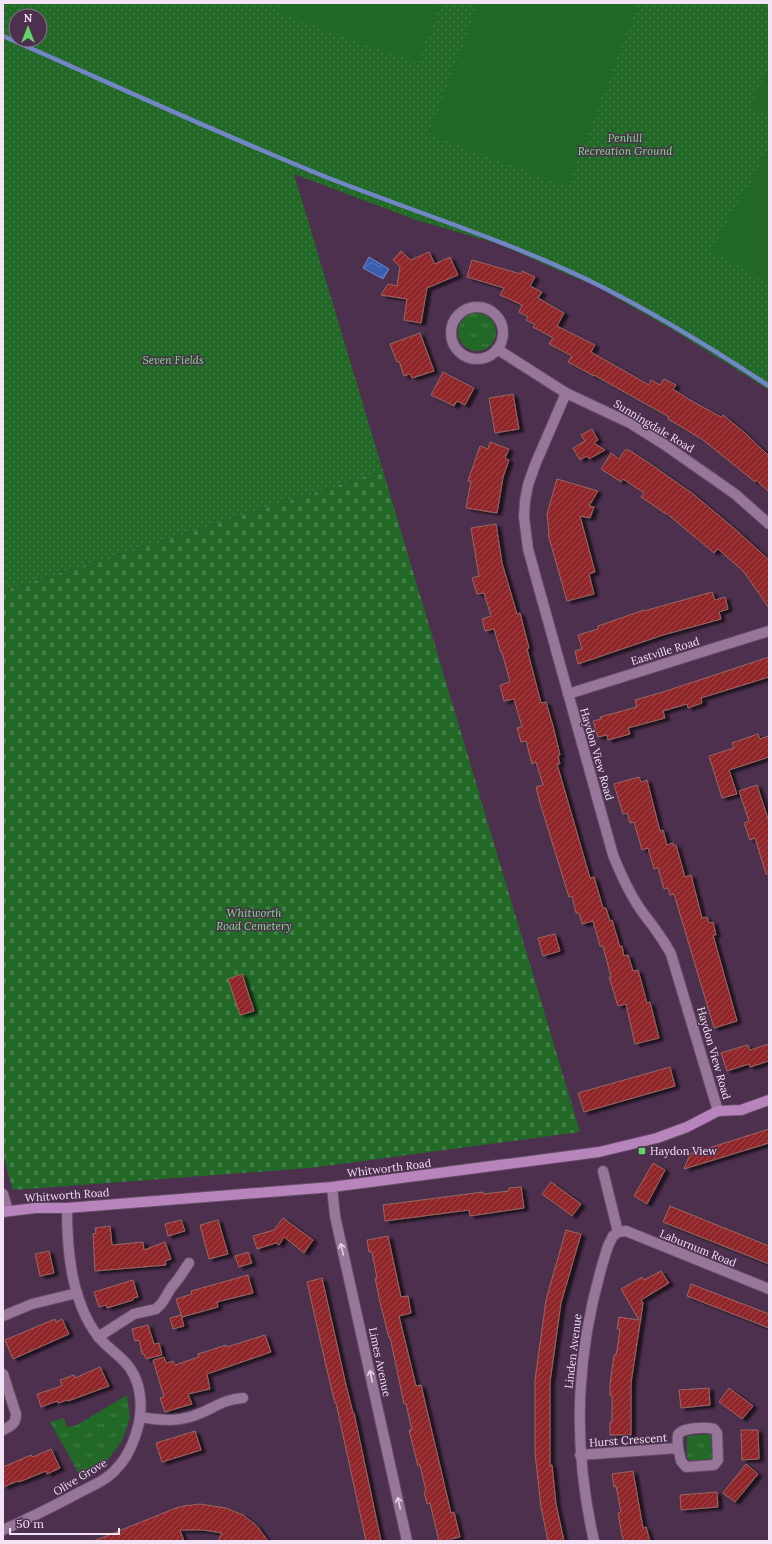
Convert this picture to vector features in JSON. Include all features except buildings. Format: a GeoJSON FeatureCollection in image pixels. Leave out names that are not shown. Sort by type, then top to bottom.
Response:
{"type":"FeatureCollection","features":[{"type":"Feature","properties":{"kind":"main road","name":"Whitworth Road"},"geometry":{"type":"LineString","coordinates":[[5,1212],[34,1208],[67,1208],[332,1187],[533,1161],[628,1146],[687,1128],[718,1111],[741,1110],[769,1100]]}},
{"type":"Feature","properties":{"kind":"street"},"geometry":{"type":"LineString","coordinates":[[476,307],[493,312],[500,320],[503,330],[502,340],[497,349],[491,354],[481,358],[471,358],[461,353],[455,346],[451,336],[452,325],[457,316],[466,310],[476,307]]}},
{"type":"Feature","properties":{"kind":"street","name":"Sunningdale Road"},"geometry":{"type":"LineString","coordinates":[[497,349],[566,392],[630,423],[665,445],[729,490],[769,524]]}},
{"type":"Feature","properties":{"kind":"street","name":"Haydon View Road"},"geometry":{"type":"LineString","coordinates":[[566,392],[535,465],[525,501],[524,517],[528,549],[613,855],[630,892],[643,912],[660,933],[670,954],[718,1111]]}},
{"type":"Feature","properties":{"kind":"street","name":"Eastville Road"},"geometry":{"type":"LineString","coordinates":[[568,694],[769,631]]}},
{"type":"Feature","properties":{"kind":"street"},"geometry":{"type":"LineString","coordinates":[[603,1171],[618,1232]]}},
{"type":"Feature","properties":{"kind":"street","name":"Limes Avenue"},"geometry":{"type":"LineString","coordinates":[[332,1187],[335,1216],[407,1541]]}},
{"type":"Feature","properties":{"kind":"street"},"geometry":{"type":"LineString","coordinates":[[3,1194],[5,1212]]}},
{"type":"Feature","properties":{"kind":"street","name":"Olive Grove"},"geometry":{"type":"LineString","coordinates":[[3,1530],[60,1504],[109,1476],[118,1468],[133,1445],[140,1417],[140,1395],[134,1374],[120,1357],[98,1337],[84,1313],[77,1293],[71,1262],[67,1228],[67,1208]]}},
{"type":"Feature","properties":{"kind":"street","name":"Laburnum Road"},"geometry":{"type":"LineString","coordinates":[[618,1232],[626,1232],[769,1289]]}},
{"type":"Feature","properties":{"kind":"street","name":"Linden Avenue"},"geometry":{"type":"LineString","coordinates":[[594,1541],[586,1501],[580,1455],[580,1392],[584,1341],[602,1263],[610,1240],[618,1232]]}},
{"type":"Feature","properties":{"kind":"street"},"geometry":{"type":"LineString","coordinates":[[98,1337],[134,1314],[156,1309],[162,1303],[189,1263]]}},
{"type":"Feature","properties":{"kind":"street"},"geometry":{"type":"LineString","coordinates":[[3,1316],[32,1304],[55,1297],[77,1293]]}},
{"type":"Feature","properties":{"kind":"street"},"geometry":{"type":"LineString","coordinates":[[3,1374],[16,1414],[16,1420],[11,1426],[3,1430]]}},
{"type":"Feature","properties":{"kind":"street"},"geometry":{"type":"LineString","coordinates":[[140,1417],[168,1420],[182,1419],[194,1416],[225,1401],[243,1398]]}},
{"type":"Feature","properties":{"kind":"street","name":"Hurst Crescent"},"geometry":{"type":"LineString","coordinates":[[709,1428],[714,1429],[717,1433],[718,1460],[714,1465],[686,1467],[681,1461],[678,1448],[678,1437],[683,1430],[709,1428]]}},
{"type":"Feature","properties":{"kind":"street","name":"Hurst Crescent"},"geometry":{"type":"LineString","coordinates":[[580,1455],[678,1448]]}},
{"type":"Feature","properties":{"kind":"green space"},"geometry":{"type":"Polygon","coordinates":[[[3,3],[769,3],[769,390],[675,331],[596,286],[492,242],[416,220],[294,174],[383,471],[3,591],[3,3]]]}},
{"type":"Feature","properties":{"kind":"green space"},"geometry":{"type":"Polygon","coordinates":[[[282,3],[440,3],[418,63],[278,13],[282,3]]]}},
{"type":"Feature","properties":{"kind":"green space"},"geometry":{"type":"Polygon","coordinates":[[[479,3],[638,3],[568,187],[429,134],[479,3]]]}},
{"type":"Feature","properties":{"kind":"green space"},"geometry":{"type":"Polygon","coordinates":[[[769,68],[769,117],[750,108],[769,68]]]}},
{"type":"Feature","properties":{"kind":"green space"},"geometry":{"type":"Polygon","coordinates":[[[769,150],[769,284],[711,250],[769,150]]]}},
{"type":"Feature","properties":{"kind":"green space"},"geometry":{"type":"Polygon","coordinates":[[[473,313],[481,313],[488,316],[493,321],[496,332],[493,343],[488,348],[481,351],[473,351],[466,348],[461,343],[458,336],[458,328],[461,321],[466,316],[473,313]]]}},
{"type":"Feature","properties":{"kind":"green space","name":"Whitworth Road Cemetery"},"geometry":{"type":"Polygon","coordinates":[[[383,471],[580,1132],[311,1168],[13,1190],[3,1155],[3,591],[383,471]]]}},
{"type":"Feature","properties":{"kind":"green space"},"geometry":{"type":"Polygon","coordinates":[[[127,1395],[130,1418],[122,1441],[106,1462],[82,1479],[50,1422],[64,1418],[67,1427],[77,1425],[127,1395]]]}},
{"type":"Feature","properties":{"kind":"green space"},"geometry":{"type":"Polygon","coordinates":[[[710,1434],[712,1459],[690,1461],[687,1457],[687,1436],[710,1434]]]}},
{"type":"Feature","properties":{"kind":"water"},"geometry":{"type":"Polygon","coordinates":[[[369,257],[389,269],[383,279],[363,268],[369,257]]]}},
{"type":"Feature","properties":{"kind":"waterway"},"geometry":{"type":"LineString","coordinates":[[3,36],[285,160],[358,190],[522,251],[586,279],[633,303],[725,357],[769,386]]}},
{"type":"Feature","properties":{"kind":"place","name":"Haydon View"},"geometry":{"type":"Point","coordinates":[642,1151]}},
{"type":"Feature","properties":{"kind":"park label","name":"Penhill Recreation Ground"},"geometry":{"type":"Point","coordinates":[625,144]}},
{"type":"Feature","properties":{"kind":"park label","name":"Seven Fields"},"geometry":{"type":"Point","coordinates":[173,360]}}]}
